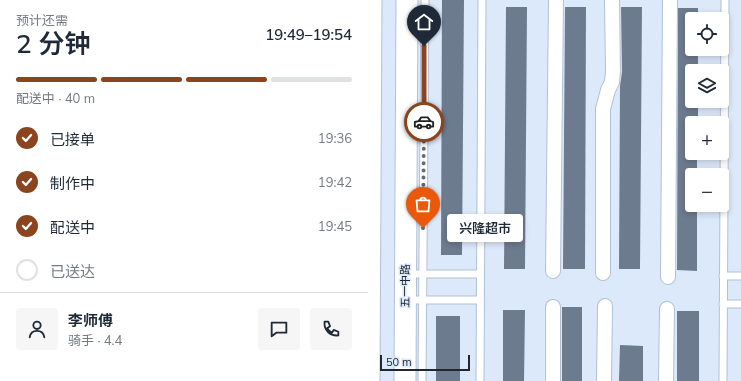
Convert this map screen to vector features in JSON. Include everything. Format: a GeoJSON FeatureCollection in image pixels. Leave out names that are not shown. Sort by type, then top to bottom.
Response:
{"type":"FeatureCollection","features":[{"type":"Feature","properties":{"kind":"street"},"geometry":{"type":"LineString","coordinates":[[369,381],[372,0]]}},
{"type":"Feature","properties":{"kind":"street","name":"五一中路"},"geometry":{"type":"LineString","coordinates":[[404,381],[414,300],[407,0]]}},
{"type":"Feature","properties":{"kind":"street"},"geometry":{"type":"LineString","coordinates":[[553,270],[556,0]]}},
{"type":"Feature","properties":{"kind":"street"},"geometry":{"type":"LineString","coordinates":[[602,273],[603,109],[608,90],[612,82],[613,72],[612,0]]}},
{"type":"Feature","properties":{"kind":"street"},"geometry":{"type":"LineString","coordinates":[[668,277],[670,0]]}},
{"type":"Feature","properties":{"kind":"street"},"geometry":{"type":"LineString","coordinates":[[604,381],[605,306]]}},
{"type":"Feature","properties":{"kind":"street"},"geometry":{"type":"LineString","coordinates":[[553,307],[553,381]]}},
{"type":"Feature","properties":{"kind":"street"},"geometry":{"type":"LineString","coordinates":[[666,381],[667,310]]}},
{"type":"Feature","properties":{"kind":"lane"},"geometry":{"type":"LineString","coordinates":[[425,0],[414,274],[480,274]]}},
{"type":"Feature","properties":{"kind":"lane"},"geometry":{"type":"LineString","coordinates":[[480,381],[482,0]]}},
{"type":"Feature","properties":{"kind":"lane"},"geometry":{"type":"LineString","coordinates":[[723,381],[725,0]]}},
{"type":"Feature","properties":{"kind":"lane"},"geometry":{"type":"LineString","coordinates":[[723,276],[741,276]]}},
{"type":"Feature","properties":{"kind":"lane"},"geometry":{"type":"LineString","coordinates":[[422,381],[414,300],[480,300]]}},
{"type":"Feature","properties":{"kind":"lane"},"geometry":{"type":"LineString","coordinates":[[723,304],[741,304]]}},
{"type":"Feature","properties":{"kind":"building"},"geometry":{"type":"Polygon","coordinates":[[[442,0],[464,0],[462,255],[441,255],[442,0]]]}},
{"type":"Feature","properties":{"kind":"building"},"geometry":{"type":"Polygon","coordinates":[[[506,7],[527,7],[525,269],[504,269],[506,7]]]}},
{"type":"Feature","properties":{"kind":"building"},"geometry":{"type":"Polygon","coordinates":[[[565,7],[586,7],[585,269],[563,269],[565,7]]]}},
{"type":"Feature","properties":{"kind":"building"},"geometry":{"type":"Polygon","coordinates":[[[621,7],[642,7],[640,269],[619,269],[620,86],[622,72],[621,7]]]}},
{"type":"Feature","properties":{"kind":"building"},"geometry":{"type":"Polygon","coordinates":[[[678,8],[698,8],[698,12],[685,12],[685,56],[698,56],[698,64],[685,64],[685,108],[698,108],[698,116],[685,116],[685,160],[697,160],[697,168],[685,168],[685,212],[697,212],[697,271],[677,270],[678,8]]]}},
{"type":"Feature","properties":{"kind":"building"},"geometry":{"type":"Polygon","coordinates":[[[562,307],[582,307],[582,381],[562,381],[562,307]]]}},
{"type":"Feature","properties":{"kind":"building"},"geometry":{"type":"Polygon","coordinates":[[[503,310],[525,310],[524,381],[503,381],[503,310]]]}},
{"type":"Feature","properties":{"kind":"building"},"geometry":{"type":"Polygon","coordinates":[[[677,311],[699,311],[699,381],[677,381],[677,311]]]}},
{"type":"Feature","properties":{"kind":"building"},"geometry":{"type":"Polygon","coordinates":[[[436,316],[460,316],[460,381],[436,381],[436,316]]]}},
{"type":"Feature","properties":{"kind":"building"},"geometry":{"type":"Polygon","coordinates":[[[620,345],[643,346],[643,381],[619,381],[620,345]]]}},
{"type":"Feature","properties":{"kind":"way so far"},"geometry":{"type":"LineString","coordinates":[[423,228],[424,122]]}},
{"type":"Feature","properties":{"kind":"place","name":"兴隆超市"},"geometry":{"type":"Point","coordinates":[423,228]}},
{"type":"Feature","properties":{"kind":"route"},"geometry":{"type":"LineString","coordinates":[[424,46],[424,122]]}}]}
